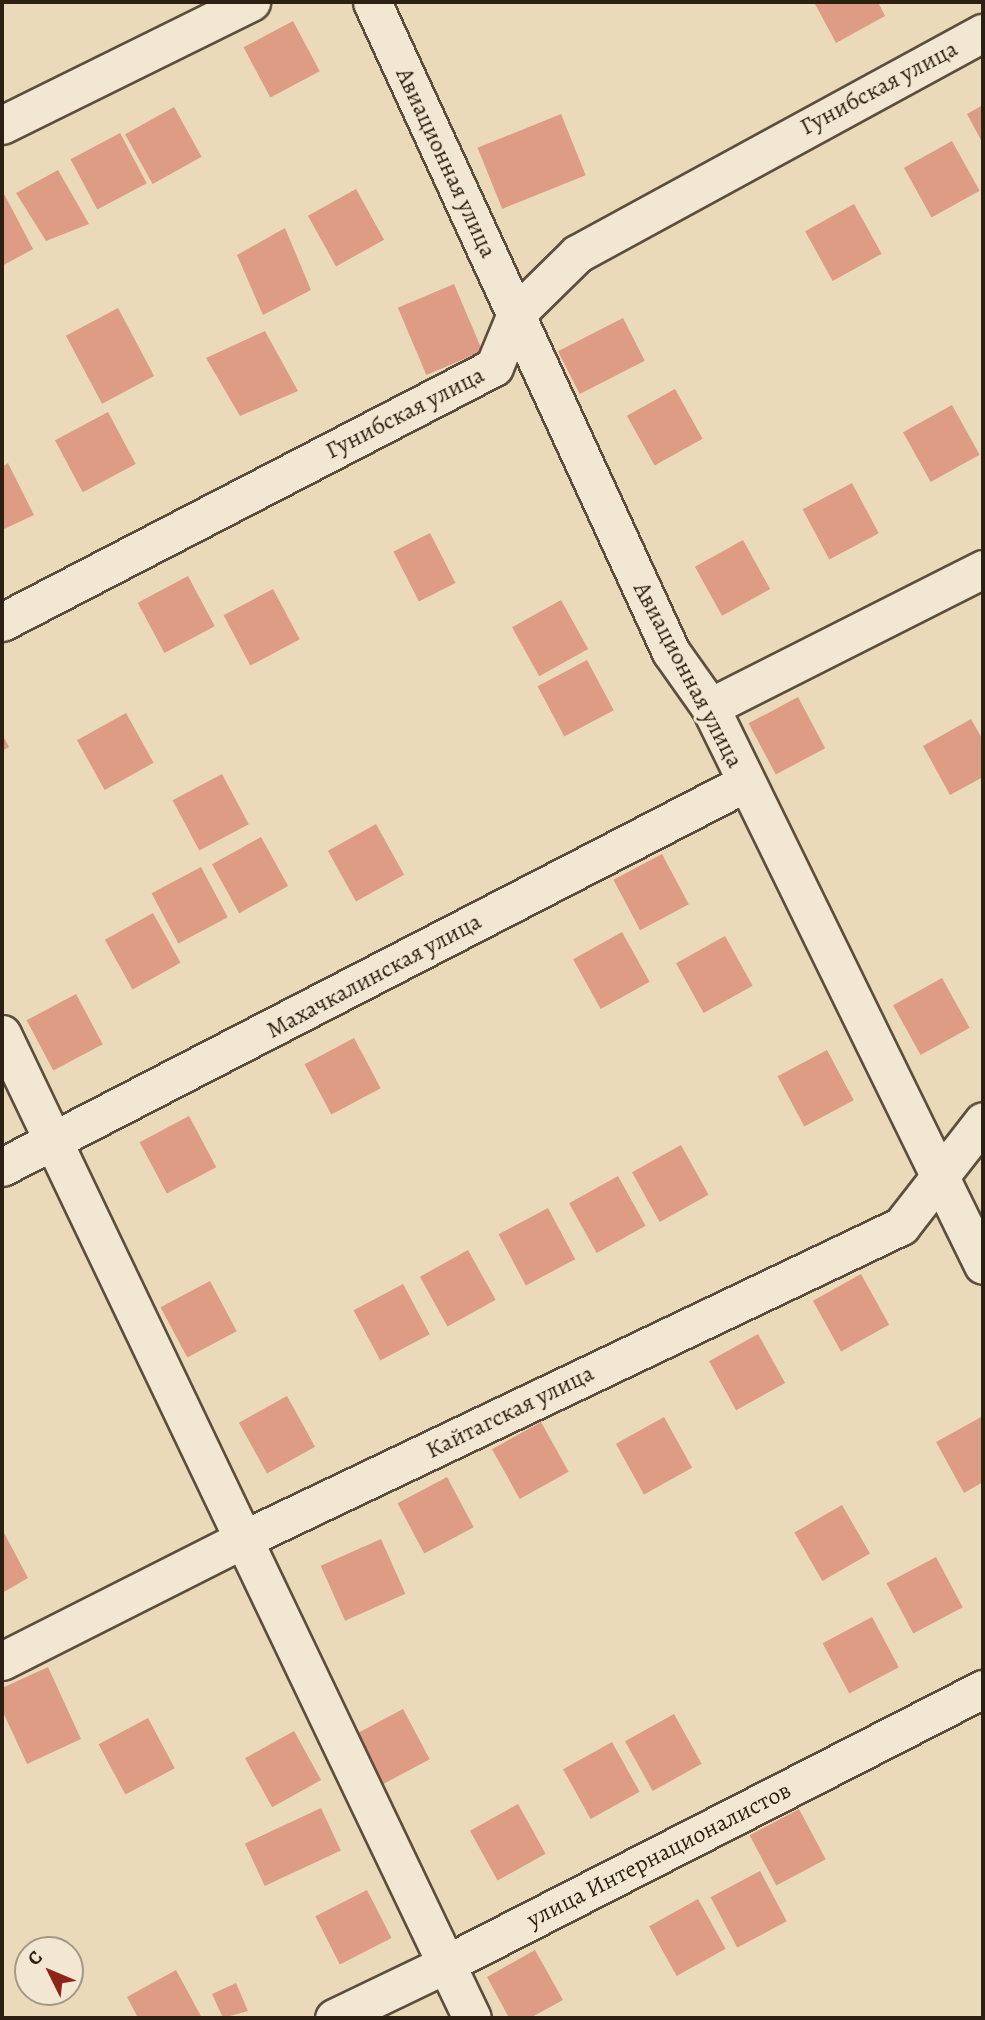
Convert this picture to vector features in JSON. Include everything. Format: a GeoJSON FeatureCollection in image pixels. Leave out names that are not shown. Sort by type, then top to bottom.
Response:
{"type":"FeatureCollection","features":[{"type":"Feature","properties":{"kind":"street"},"geometry":{"type":"LineString","coordinates":[[2,125],[251,2]]}},
{"type":"Feature","properties":{"kind":"street","name":"Авиационная улица"},"geometry":{"type":"LineString","coordinates":[[372,2],[671,652],[710,707],[983,1265]]}},
{"type":"Feature","properties":{"kind":"street","name":"Гунибская улица"},"geometry":{"type":"LineString","coordinates":[[2,622],[494,367],[516,314],[577,254],[983,33]]}},
{"type":"Feature","properties":{"kind":"street"},"geometry":{"type":"LineString","coordinates":[[710,707],[983,569]]}},
{"type":"Feature","properties":{"kind":"street","name":"Махачкалинская улица"},"geometry":{"type":"LineString","coordinates":[[2,1167],[55,1142],[745,783]]}},
{"type":"Feature","properties":{"kind":"street"},"geometry":{"type":"LineString","coordinates":[[2,1034],[444,1965],[472,2018]]}},
{"type":"Feature","properties":{"kind":"street","name":"Кайтагская улица"},"geometry":{"type":"LineString","coordinates":[[2,1661],[244,1539],[901,1226],[983,1121]]}},
{"type":"Feature","properties":{"kind":"street","name":"улица Интернационалистов"},"geometry":{"type":"LineString","coordinates":[[334,2018],[444,1965],[983,1689]]}},
{"type":"Feature","properties":{"kind":"building"},"geometry":{"type":"Polygon","coordinates":[[[814,2],[878,2],[885,16],[836,43],[814,2]]]}},
{"type":"Feature","properties":{"kind":"building"},"geometry":{"type":"Polygon","coordinates":[[[293,21],[320,71],[270,98],[244,47],[293,21]]]}},
{"type":"Feature","properties":{"kind":"building"},"geometry":{"type":"Polygon","coordinates":[[[983,105],[983,144],[967,114],[983,105]]]}},
{"type":"Feature","properties":{"kind":"building"},"geometry":{"type":"Polygon","coordinates":[[[174,107],[202,157],[153,184],[125,134],[174,107]]]}},
{"type":"Feature","properties":{"kind":"building"},"geometry":{"type":"Polygon","coordinates":[[[561,114],[586,175],[502,209],[478,148],[561,114]]]}},
{"type":"Feature","properties":{"kind":"building"},"geometry":{"type":"Polygon","coordinates":[[[120,133],[147,183],[97,210],[71,159],[120,133]]]}},
{"type":"Feature","properties":{"kind":"building"},"geometry":{"type":"Polygon","coordinates":[[[952,141],[980,191],[932,218],[904,168],[952,141]]]}},
{"type":"Feature","properties":{"kind":"building"},"geometry":{"type":"Polygon","coordinates":[[[58,170],[89,224],[46,241],[16,193],[58,170]]]}},
{"type":"Feature","properties":{"kind":"building"},"geometry":{"type":"Polygon","coordinates":[[[356,189],[384,240],[336,266],[308,216],[356,189]]]}},
{"type":"Feature","properties":{"kind":"building"},"geometry":{"type":"Polygon","coordinates":[[[2,190],[33,249],[2,266],[2,190]]]}},
{"type":"Feature","properties":{"kind":"building"},"geometry":{"type":"Polygon","coordinates":[[[854,204],[882,254],[833,281],[805,231],[854,204]]]}},
{"type":"Feature","properties":{"kind":"building"},"geometry":{"type":"Polygon","coordinates":[[[285,228],[311,290],[263,315],[237,255],[285,228]]]}},
{"type":"Feature","properties":{"kind":"building"},"geometry":{"type":"Polygon","coordinates":[[[454,284],[483,351],[426,375],[398,308],[454,284]]]}},
{"type":"Feature","properties":{"kind":"building"},"geometry":{"type":"Polygon","coordinates":[[[118,308],[154,376],[102,404],[66,336],[118,308]]]}},
{"type":"Feature","properties":{"kind":"building"},"geometry":{"type":"Polygon","coordinates":[[[623,318],[645,361],[580,394],[558,351],[623,318]]]}},
{"type":"Feature","properties":{"kind":"building"},"geometry":{"type":"Polygon","coordinates":[[[265,331],[298,391],[240,416],[206,358],[265,331]]]}},
{"type":"Feature","properties":{"kind":"building"},"geometry":{"type":"Polygon","coordinates":[[[675,389],[703,439],[655,466],[627,416],[675,389]]]}},
{"type":"Feature","properties":{"kind":"building"},"geometry":{"type":"Polygon","coordinates":[[[952,405],[980,455],[931,482],[903,432],[952,405]]]}},
{"type":"Feature","properties":{"kind":"building"},"geometry":{"type":"Polygon","coordinates":[[[108,412],[136,464],[83,492],[55,440],[108,412]]]}},
{"type":"Feature","properties":{"kind":"building"},"geometry":{"type":"Polygon","coordinates":[[[8,463],[34,515],[2,530],[2,467],[8,463]]]}},
{"type":"Feature","properties":{"kind":"building"},"geometry":{"type":"Polygon","coordinates":[[[852,483],[879,533],[829,560],[803,509],[852,483]]]}},
{"type":"Feature","properties":{"kind":"building"},"geometry":{"type":"Polygon","coordinates":[[[430,533],[455,583],[419,602],[393,552],[430,533]]]}},
{"type":"Feature","properties":{"kind":"building"},"geometry":{"type":"Polygon","coordinates":[[[743,540],[770,589],[722,616],[695,567],[743,540]]]}},
{"type":"Feature","properties":{"kind":"building"},"geometry":{"type":"Polygon","coordinates":[[[188,576],[215,626],[164,653],[138,603],[188,576]]]}},
{"type":"Feature","properties":{"kind":"building"},"geometry":{"type":"Polygon","coordinates":[[[273,589],[300,639],[250,666],[224,615],[273,589]]]}},
{"type":"Feature","properties":{"kind":"building"},"geometry":{"type":"Polygon","coordinates":[[[561,600],[588,649],[539,676],[512,627],[561,600]]]}},
{"type":"Feature","properties":{"kind":"building"},"geometry":{"type":"Polygon","coordinates":[[[587,660],[614,710],[564,737],[538,686],[587,660]]]}},
{"type":"Feature","properties":{"kind":"building"},"geometry":{"type":"Polygon","coordinates":[[[798,697],[825,748],[776,775],[749,723],[798,697]]]}},
{"type":"Feature","properties":{"kind":"building"},"geometry":{"type":"Polygon","coordinates":[[[126,713],[154,763],[105,790],[77,740],[126,713]]]}},
{"type":"Feature","properties":{"kind":"building"},"geometry":{"type":"Polygon","coordinates":[[[971,719],[983,740],[983,777],[950,795],[923,746],[971,719]]]}},
{"type":"Feature","properties":{"kind":"building"},"geometry":{"type":"Polygon","coordinates":[[[2,734],[9,747],[2,751],[2,734]]]}},
{"type":"Feature","properties":{"kind":"building"},"geometry":{"type":"Polygon","coordinates":[[[222,774],[249,824],[199,851],[173,800],[222,774]]]}},
{"type":"Feature","properties":{"kind":"building"},"geometry":{"type":"Polygon","coordinates":[[[376,824],[404,875],[356,901],[328,851],[376,824]]]}},
{"type":"Feature","properties":{"kind":"building"},"geometry":{"type":"Polygon","coordinates":[[[261,837],[288,886],[239,913],[212,864],[261,837]]]}},
{"type":"Feature","properties":{"kind":"building"},"geometry":{"type":"Polygon","coordinates":[[[662,854],[689,904],[640,930],[613,880],[662,854]]]}},
{"type":"Feature","properties":{"kind":"building"},"geometry":{"type":"Polygon","coordinates":[[[201,867],[228,917],[178,944],[152,893],[201,867]]]}},
{"type":"Feature","properties":{"kind":"building"},"geometry":{"type":"Polygon","coordinates":[[[153,913],[181,963],[133,990],[105,940],[153,913]]]}},
{"type":"Feature","properties":{"kind":"building"},"geometry":{"type":"Polygon","coordinates":[[[622,932],[650,982],[601,1009],[573,959],[622,932]]]}},
{"type":"Feature","properties":{"kind":"building"},"geometry":{"type":"Polygon","coordinates":[[[725,936],[753,986],[704,1013],[676,963],[725,936]]]}},
{"type":"Feature","properties":{"kind":"building"},"geometry":{"type":"Polygon","coordinates":[[[942,978],[970,1028],[921,1055],[893,1005],[942,978]]]}},
{"type":"Feature","properties":{"kind":"building"},"geometry":{"type":"Polygon","coordinates":[[[76,994],[103,1044],[53,1071],[27,1020],[76,994]]]}},
{"type":"Feature","properties":{"kind":"building"},"geometry":{"type":"Polygon","coordinates":[[[354,1038],[381,1088],[331,1115],[305,1064],[354,1038]]]}},
{"type":"Feature","properties":{"kind":"building"},"geometry":{"type":"Polygon","coordinates":[[[827,1050],[854,1100],[804,1127],[778,1076],[827,1050]]]}},
{"type":"Feature","properties":{"kind":"building"},"geometry":{"type":"Polygon","coordinates":[[[189,1116],[216,1167],[167,1194],[140,1142],[189,1116]]]}},
{"type":"Feature","properties":{"kind":"building"},"geometry":{"type":"Polygon","coordinates":[[[681,1145],[709,1195],[660,1222],[632,1172],[681,1145]]]}},
{"type":"Feature","properties":{"kind":"building"},"geometry":{"type":"Polygon","coordinates":[[[618,1176],[646,1226],[597,1253],[569,1203],[618,1176]]]}},
{"type":"Feature","properties":{"kind":"building"},"geometry":{"type":"Polygon","coordinates":[[[548,1208],[575,1259],[526,1286],[499,1234],[548,1208]]]}},
{"type":"Feature","properties":{"kind":"building"},"geometry":{"type":"Polygon","coordinates":[[[468,1250],[496,1300],[448,1327],[420,1277],[468,1250]]]}},
{"type":"Feature","properties":{"kind":"building"},"geometry":{"type":"Polygon","coordinates":[[[861,1274],[889,1325],[841,1351],[813,1301],[861,1274]]]}},
{"type":"Feature","properties":{"kind":"building"},"geometry":{"type":"Polygon","coordinates":[[[210,1281],[237,1331],[187,1358],[161,1307],[210,1281]]]}},
{"type":"Feature","properties":{"kind":"building"},"geometry":{"type":"Polygon","coordinates":[[[403,1284],[430,1334],[380,1361],[354,1310],[403,1284]]]}},
{"type":"Feature","properties":{"kind":"building"},"geometry":{"type":"Polygon","coordinates":[[[758,1334],[785,1383],[736,1410],[709,1361],[758,1334]]]}},
{"type":"Feature","properties":{"kind":"building"},"geometry":{"type":"Polygon","coordinates":[[[287,1396],[315,1447],[267,1473],[239,1423],[287,1396]]]}},
{"type":"Feature","properties":{"kind":"building"},"geometry":{"type":"Polygon","coordinates":[[[983,1416],[983,1482],[964,1493],[936,1442],[983,1416]]]}},
{"type":"Feature","properties":{"kind":"building"},"geometry":{"type":"Polygon","coordinates":[[[664,1417],[692,1468],[644,1494],[616,1444],[664,1417]]]}},
{"type":"Feature","properties":{"kind":"building"},"geometry":{"type":"Polygon","coordinates":[[[541,1422],[569,1472],[520,1499],[492,1449],[541,1422]]]}},
{"type":"Feature","properties":{"kind":"building"},"geometry":{"type":"Polygon","coordinates":[[[447,1477],[474,1527],[424,1554],[398,1503],[447,1477]]]}},
{"type":"Feature","properties":{"kind":"building"},"geometry":{"type":"Polygon","coordinates":[[[842,1505],[870,1553],[822,1581],[794,1532],[842,1505]]]}},
{"type":"Feature","properties":{"kind":"building"},"geometry":{"type":"Polygon","coordinates":[[[2,1529],[28,1578],[2,1593],[2,1529]]]}},
{"type":"Feature","properties":{"kind":"building"},"geometry":{"type":"Polygon","coordinates":[[[381,1539],[405,1594],[345,1621],[321,1566],[381,1539]]]}},
{"type":"Feature","properties":{"kind":"building"},"geometry":{"type":"Polygon","coordinates":[[[936,1557],[963,1607],[913,1634],[887,1583],[936,1557]]]}},
{"type":"Feature","properties":{"kind":"building"},"geometry":{"type":"Polygon","coordinates":[[[872,1617],[899,1667],[849,1694],[823,1643],[872,1617]]]}},
{"type":"Feature","properties":{"kind":"building"},"geometry":{"type":"Polygon","coordinates":[[[48,1667],[81,1739],[27,1764],[2,1710],[2,1688],[48,1667]]]}},
{"type":"Feature","properties":{"kind":"building"},"geometry":{"type":"Polygon","coordinates":[[[403,1709],[430,1759],[380,1786],[354,1735],[403,1709]]]}},
{"type":"Feature","properties":{"kind":"building"},"geometry":{"type":"Polygon","coordinates":[[[674,1714],[702,1764],[653,1791],[625,1741],[674,1714]]]}},
{"type":"Feature","properties":{"kind":"building"},"geometry":{"type":"Polygon","coordinates":[[[148,1718],[175,1768],[125,1795],[99,1744],[148,1718]]]}},
{"type":"Feature","properties":{"kind":"building"},"geometry":{"type":"Polygon","coordinates":[[[294,1731],[321,1780],[272,1807],[245,1758],[294,1731]]]}},
{"type":"Feature","properties":{"kind":"building"},"geometry":{"type":"Polygon","coordinates":[[[612,1742],[640,1792],[591,1819],[563,1769],[612,1742]]]}},
{"type":"Feature","properties":{"kind":"building"},"geometry":{"type":"Polygon","coordinates":[[[518,1804],[546,1854],[498,1881],[470,1831],[518,1804]]]}},
{"type":"Feature","properties":{"kind":"building"},"geometry":{"type":"Polygon","coordinates":[[[321,1808],[341,1851],[265,1886],[245,1843],[321,1808]]]}},
{"type":"Feature","properties":{"kind":"building"},"geometry":{"type":"Polygon","coordinates":[[[799,1809],[826,1859],[776,1886],[750,1835],[799,1809]]]}},
{"type":"Feature","properties":{"kind":"building"},"geometry":{"type":"Polygon","coordinates":[[[760,1871],[787,1921],[737,1948],[711,1897],[760,1871]]]}},
{"type":"Feature","properties":{"kind":"building"},"geometry":{"type":"Polygon","coordinates":[[[367,1890],[392,1938],[340,1964],[315,1916],[367,1890]]]}},
{"type":"Feature","properties":{"kind":"building"},"geometry":{"type":"Polygon","coordinates":[[[698,1899],[726,1949],[677,1976],[649,1926],[698,1899]]]}},
{"type":"Feature","properties":{"kind":"building"},"geometry":{"type":"Polygon","coordinates":[[[535,1950],[563,2000],[530,2018],[509,2018],[487,1977],[535,1950]]]}},
{"type":"Feature","properties":{"kind":"building"},"geometry":{"type":"Polygon","coordinates":[[[176,1970],[202,2018],[138,2018],[127,1997],[176,1970]]]}},
{"type":"Feature","properties":{"kind":"building"},"geometry":{"type":"Polygon","coordinates":[[[236,1983],[248,2011],[223,2018],[212,1994],[236,1983]]]}}]}
